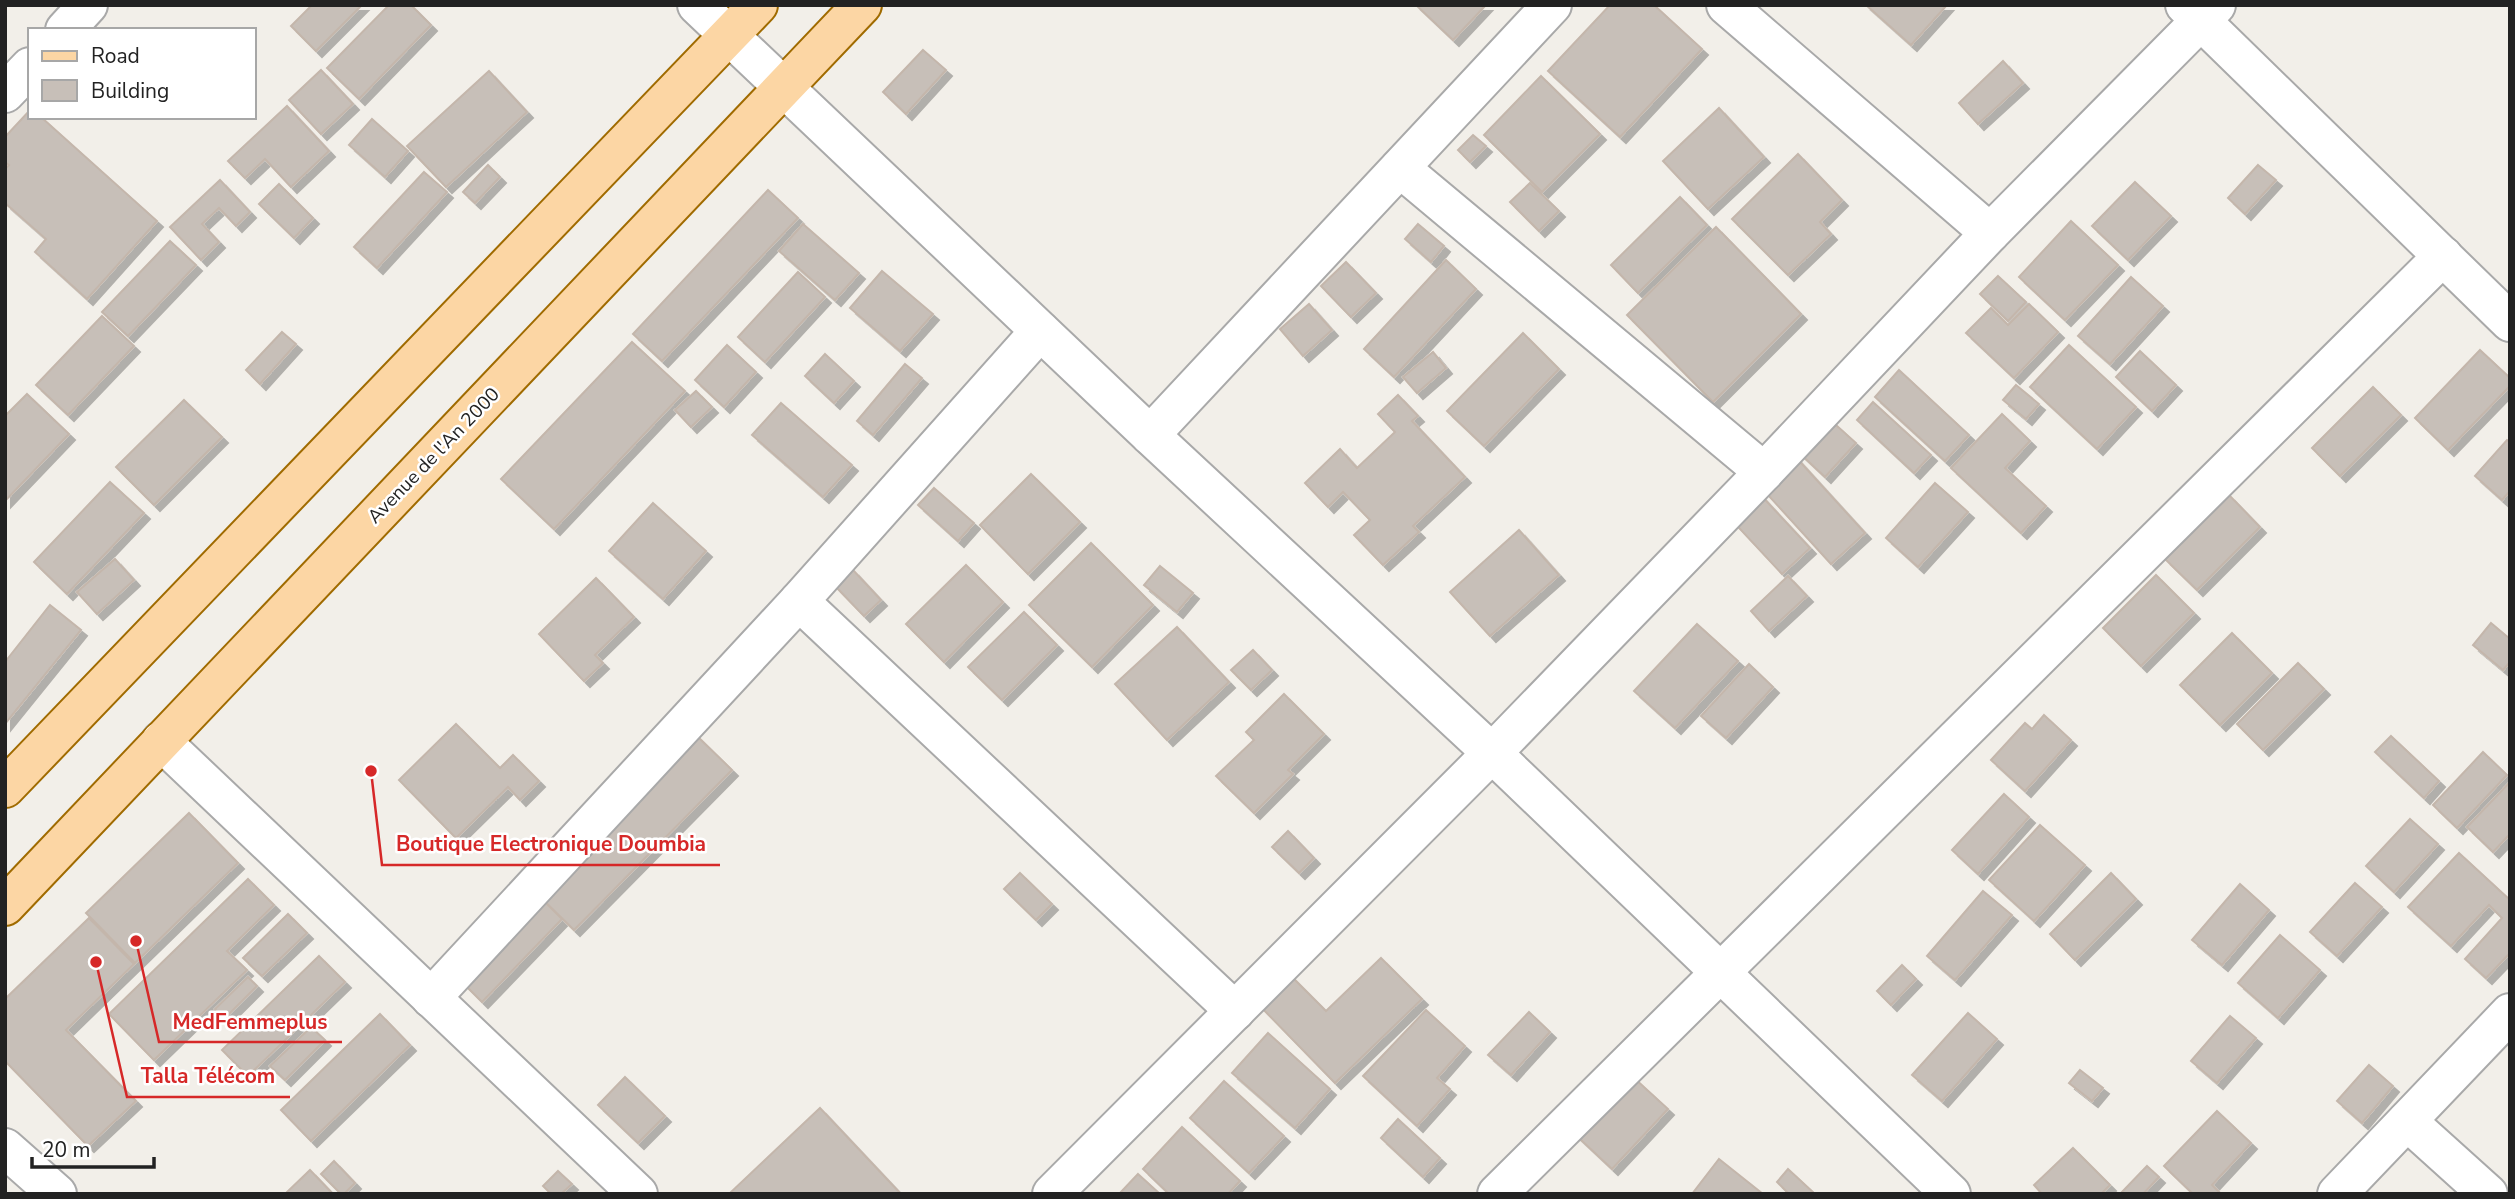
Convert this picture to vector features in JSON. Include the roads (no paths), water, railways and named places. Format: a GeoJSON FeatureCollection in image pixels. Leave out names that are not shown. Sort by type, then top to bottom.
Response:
{"type":"FeatureCollection","features":[{"type":"Feature","properties":{"kind":"main road"},"geometry":{"type":"LineString","coordinates":[[5,789],[758,5]]}},
{"type":"Feature","properties":{"kind":"main road","name":"Avenue de l'An 2000"},"geometry":{"type":"LineString","coordinates":[[5,906],[862,5]]}},
{"type":"Feature","properties":{"kind":"street"},"geometry":{"type":"LineString","coordinates":[[697,5],[1150,435],[1492,753],[1944,1191]]}},
{"type":"Feature","properties":{"kind":"street"},"geometry":{"type":"LineString","coordinates":[[1150,435],[1552,5]]}},
{"type":"Feature","properties":{"kind":"street"},"geometry":{"type":"LineString","coordinates":[[1726,5],[1990,233]]}},
{"type":"Feature","properties":{"kind":"street"},"geometry":{"type":"LineString","coordinates":[[1052,1194],[1492,753],[1764,472],[2201,11],[2510,322]]}},
{"type":"Feature","properties":{"kind":"street"},"geometry":{"type":"LineString","coordinates":[[5,93],[28,69]]}},
{"type":"Feature","properties":{"kind":"street"},"geometry":{"type":"LineString","coordinates":[[1400,168],[1764,472]]}},
{"type":"Feature","properties":{"kind":"street"},"geometry":{"type":"LineString","coordinates":[[1497,1194],[2443,256]]}},
{"type":"Feature","properties":{"kind":"street"},"geometry":{"type":"LineString","coordinates":[[431,998],[799,601],[1040,331]]}},
{"type":"Feature","properties":{"kind":"street"},"geometry":{"type":"LineString","coordinates":[[799,601],[1235,1011]]}},
{"type":"Feature","properties":{"kind":"street"},"geometry":{"type":"LineString","coordinates":[[161,741],[638,1194]]}},
{"type":"Feature","properties":{"kind":"street"},"geometry":{"type":"LineString","coordinates":[[2337,1194],[2510,1013]]}},
{"type":"Feature","properties":{"kind":"street"},"geometry":{"type":"LineString","coordinates":[[2407,1121],[2488,1194]]}},
{"type":"Feature","properties":{"kind":"street"},"geometry":{"type":"LineString","coordinates":[[5,1148],[57,1194]]}},
{"type":"Feature","properties":{"kind":"place","name":"Boutique Electronique Doumbia"},"geometry":{"type":"Point","coordinates":[371,771]}},
{"type":"Feature","properties":{"kind":"place","name":"MedFemmeplus"},"geometry":{"type":"Point","coordinates":[136,941]}},
{"type":"Feature","properties":{"kind":"place","name":"Talla Télécom"},"geometry":{"type":"Point","coordinates":[96,962]}}]}
